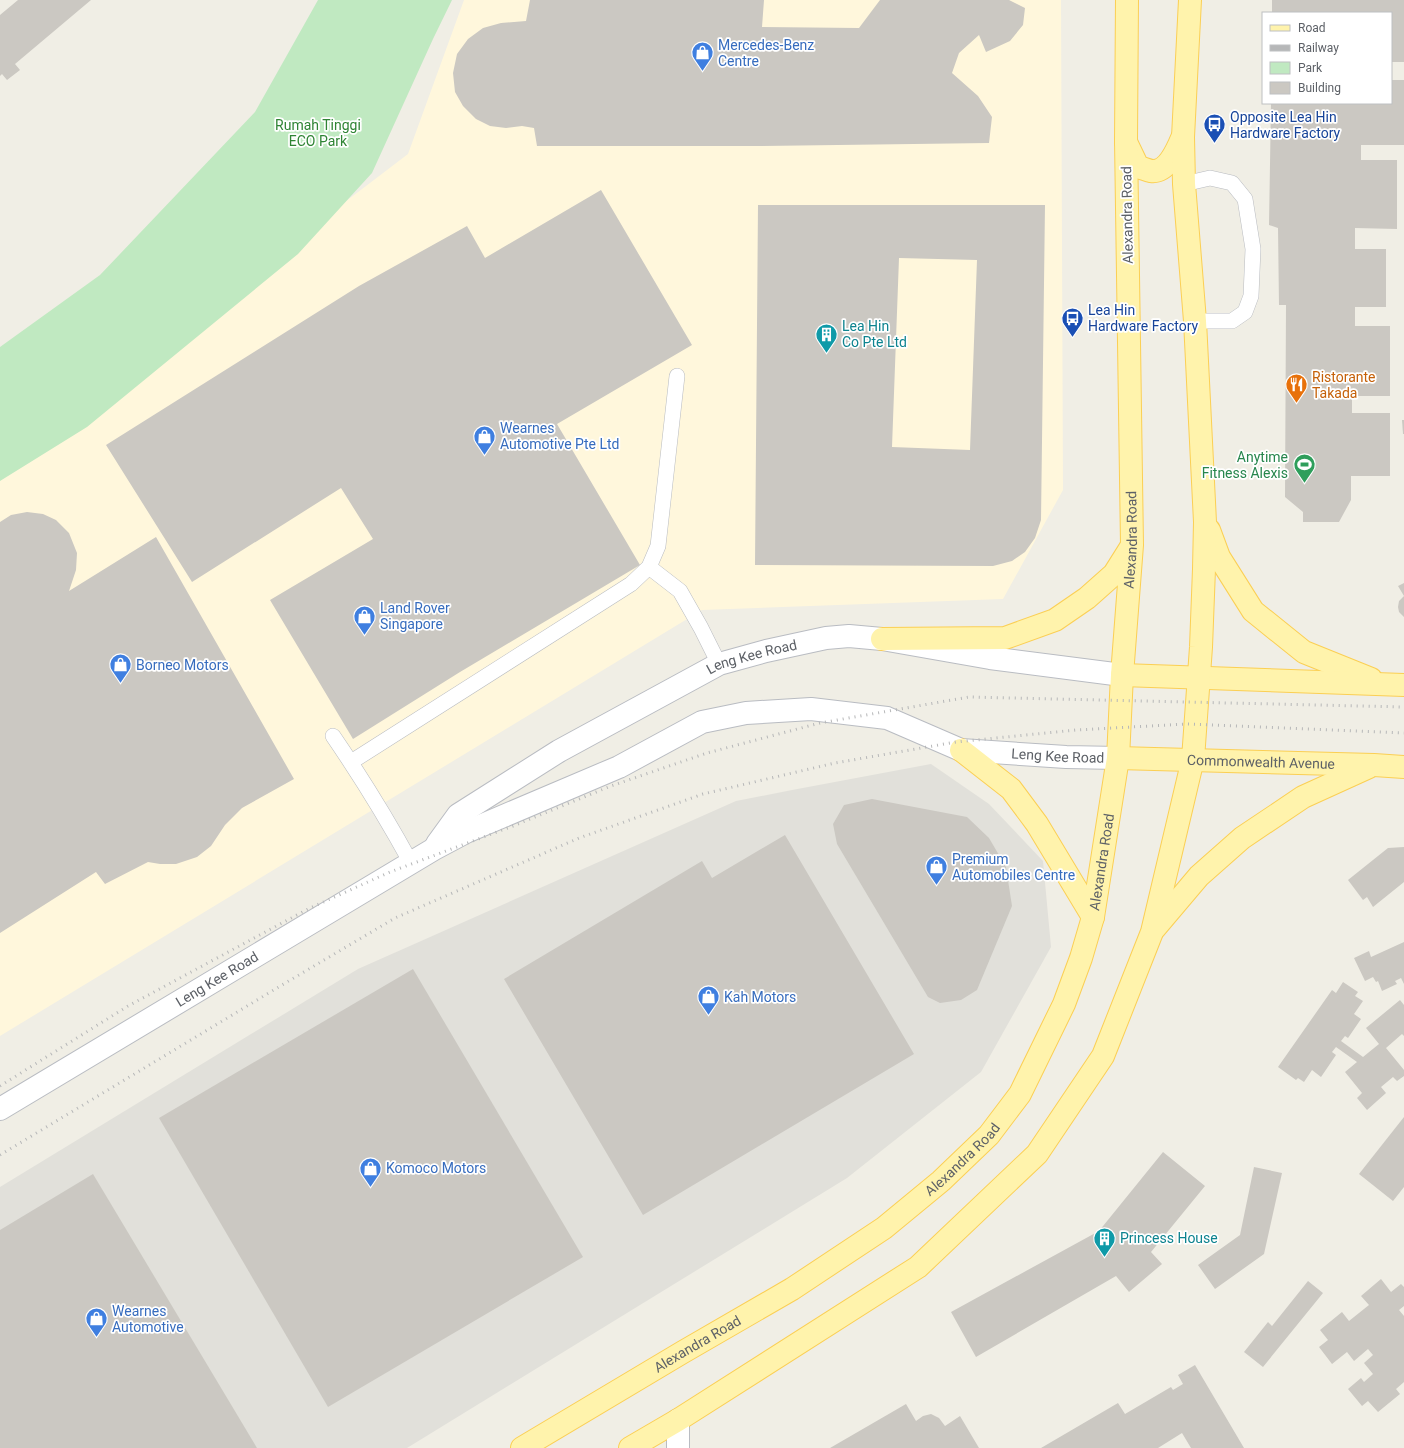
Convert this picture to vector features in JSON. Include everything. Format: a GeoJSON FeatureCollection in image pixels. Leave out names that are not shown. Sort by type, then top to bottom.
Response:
{"type":"FeatureCollection","features":[{"type":"Feature","properties":{"kind":"main road","name":"Alexandra Road"},"geometry":{"type":"LineString","coordinates":[[522,1448],[792,1289],[884,1228],[941,1181],[989,1135],[1020,1094],[1064,1004],[1094,917],[1118,758],[1122,675],[1132,545],[1126,140],[1127,0]]}},
{"type":"Feature","properties":{"kind":"main road"},"geometry":{"type":"LineString","coordinates":[[630,1448],[678,1420],[918,1267],[1037,1154],[1103,1056],[1152,932],[1193,760],[1204,583],[1205,522],[1195,321],[1184,184],[1183,137],[1190,0]]}},
{"type":"Feature","properties":{"kind":"main road"},"geometry":{"type":"LineString","coordinates":[[1126,140],[1138,167],[1152,171],[1166,166],[1173,157],[1183,137]]}},
{"type":"Feature","properties":{"kind":"main road"},"geometry":{"type":"LineString","coordinates":[[1205,522],[1219,557],[1254,611],[1304,652],[1395,685]]}},
{"type":"Feature","properties":{"kind":"main road"},"geometry":{"type":"LineString","coordinates":[[882,639],[1005,638],[1055,620],[1087,598],[1114,574],[1132,545]]}},
{"type":"Feature","properties":{"kind":"main road"},"geometry":{"type":"LineString","coordinates":[[1122,675],[1395,685]]}},
{"type":"Feature","properties":{"kind":"main road"},"geometry":{"type":"LineString","coordinates":[[961,750],[1011,789],[1037,824],[1094,917]]}},
{"type":"Feature","properties":{"kind":"main road","name":"Commonwealth Avenue"},"geometry":{"type":"LineString","coordinates":[[1118,758],[1404,767]]}},
{"type":"Feature","properties":{"kind":"main road"},"geometry":{"type":"LineString","coordinates":[[1152,932],[1199,876],[1242,838],[1303,797],[1374,765]]}},
{"type":"Feature","properties":{"kind":"street","name":"Leng Kee Road"},"geometry":{"type":"LineString","coordinates":[[434,849],[458,815],[559,751],[719,664],[766,651],[826,638],[849,636],[882,639],[990,658],[1122,675]]}},
{"type":"Feature","properties":{"kind":"street","name":"Leng Kee Road"},"geometry":{"type":"LineString","coordinates":[[0,1109],[434,849],[466,832],[619,767],[702,722],[746,713],[811,709],[887,718],[961,750],[1066,757],[1118,758]]}},
{"type":"Feature","properties":{"kind":"street"},"geometry":{"type":"LineString","coordinates":[[678,1420],[678,1448]]}},
{"type":"Feature","properties":{"kind":"lane"},"geometry":{"type":"LineString","coordinates":[[1184,184],[1210,178],[1232,183],[1245,199],[1253,248],[1252,296],[1245,312],[1232,321],[1195,321]]}},
{"type":"Feature","properties":{"kind":"lane"},"geometry":{"type":"LineString","coordinates":[[351,762],[631,584],[649,567],[658,546],[677,376]]}},
{"type":"Feature","properties":{"kind":"lane"},"geometry":{"type":"LineString","coordinates":[[649,567],[680,591],[719,664]]}},
{"type":"Feature","properties":{"kind":"lane"},"geometry":{"type":"LineString","coordinates":[[333,736],[351,762],[394,832],[411,863]]}},
{"type":"Feature","properties":{"kind":"shaded area"},"geometry":{"type":"Polygon","coordinates":[[[464,0],[1061,0],[1063,490],[1003,599],[702,610],[0,1036],[0,465],[408,154],[464,0]]]}},
{"type":"Feature","properties":{"kind":"shaded area"},"geometry":{"type":"Polygon","coordinates":[[[931,764],[989,804],[1043,861],[1051,947],[981,1072],[847,1178],[407,1448],[0,1448],[0,1187],[358,969],[736,801],[931,764]]]}},
{"type":"Feature","properties":{"kind":"green space","name":"Rumah Tinggi ECO Park"},"geometry":{"type":"Polygon","coordinates":[[[318,0],[452,0],[372,173],[298,254],[87,427],[0,481],[0,347],[100,275],[255,112],[318,0]]]}},
{"type":"Feature","properties":{"kind":"building"},"geometry":{"type":"Polygon","coordinates":[[[18,0],[91,0],[15,64],[20,70],[7,80],[2,74],[0,76],[0,15],[18,0]]]}},
{"type":"Feature","properties":{"kind":"building","name":"Mercedes-Benz Centre"},"geometry":{"type":"Polygon","coordinates":[[[530,0],[764,0],[762,27],[859,28],[880,0],[1009,0],[1025,8],[1023,25],[1010,41],[986,52],[979,35],[959,53],[952,73],[978,96],[992,117],[989,143],[755,146],[537,146],[534,128],[522,126],[506,128],[490,126],[476,119],[463,106],[455,92],[453,73],[457,54],[468,39],[483,28],[501,23],[526,21],[530,0]]]}},
{"type":"Feature","properties":{"kind":"building"},"geometry":{"type":"Polygon","coordinates":[[[1272,0],[1404,0],[1404,62],[1392,62],[1392,12],[1272,12],[1272,0]]]}},
{"type":"Feature","properties":{"kind":"building"},"geometry":{"type":"Polygon","coordinates":[[[1392,80],[1404,80],[1404,145],[1361,145],[1361,160],[1397,160],[1397,229],[1355,228],[1355,249],[1386,249],[1386,307],[1355,307],[1355,326],[1390,326],[1390,396],[1352,396],[1352,413],[1390,413],[1390,476],[1351,476],[1351,500],[1339,522],[1303,522],[1303,512],[1285,497],[1286,305],[1279,305],[1278,228],[1269,225],[1271,104],[1392,104],[1392,80]]]}},
{"type":"Feature","properties":{"kind":"building"},"geometry":{"type":"Polygon","coordinates":[[[601,190],[692,345],[557,424],[640,565],[460,672],[353,739],[270,600],[373,539],[341,488],[192,582],[106,445],[359,286],[467,226],[485,258],[601,190]]]}},
{"type":"Feature","properties":{"kind":"building","name":"Lea Hin Co Pte Ltd"},"geometry":{"type":"Polygon","coordinates":[[[758,205],[1045,205],[1041,520],[1035,538],[1025,552],[1012,561],[993,566],[755,565],[758,205]],[[899,258],[892,447],[970,450],[977,260],[899,258]]]}},
{"type":"Feature","properties":{"kind":"building"},"geometry":{"type":"Polygon","coordinates":[[[1402,420],[1404,420],[1404,434],[1403,434],[1402,420]]]}},
{"type":"Feature","properties":{"kind":"building","name":"Borneo Motors"},"geometry":{"type":"Polygon","coordinates":[[[27,512],[43,514],[56,520],[69,533],[77,553],[76,570],[69,591],[156,537],[294,779],[242,808],[225,825],[211,846],[197,857],[176,864],[148,862],[105,884],[96,872],[0,933],[0,522],[11,515],[27,512]]]}},
{"type":"Feature","properties":{"kind":"building"},"geometry":{"type":"Polygon","coordinates":[[[1404,583],[1404,596],[1398,586],[1404,583]]]}},
{"type":"Feature","properties":{"kind":"building"},"geometry":{"type":"Polygon","coordinates":[[[1404,596],[1404,617],[1399,612],[1398,607],[1399,601],[1404,596]]]}},
{"type":"Feature","properties":{"kind":"building","name":"Premium Automobiles Centre"},"geometry":{"type":"Polygon","coordinates":[[[872,799],[967,817],[989,838],[1006,867],[1012,906],[977,990],[961,1000],[940,1003],[928,997],[837,844],[833,824],[844,805],[872,799]]]}},
{"type":"Feature","properties":{"kind":"building","name":"Kah Motors"},"geometry":{"type":"Polygon","coordinates":[[[785,835],[914,1054],[643,1215],[504,979],[702,861],[712,878],[785,835]]]}},
{"type":"Feature","properties":{"kind":"building"},"geometry":{"type":"Polygon","coordinates":[[[1404,847],[1404,882],[1373,907],[1367,897],[1363,900],[1348,880],[1388,848],[1404,847]]]}},
{"type":"Feature","properties":{"kind":"building"},"geometry":{"type":"Polygon","coordinates":[[[1404,942],[1404,984],[1401,978],[1395,981],[1397,984],[1382,991],[1378,981],[1376,982],[1373,977],[1365,981],[1354,958],[1369,951],[1371,957],[1404,942]]]}},
{"type":"Feature","properties":{"kind":"building","name":"Komoco Motors"},"geometry":{"type":"Polygon","coordinates":[[[413,969],[583,1257],[328,1407],[159,1118],[413,969]]]}},
{"type":"Feature","properties":{"kind":"building"},"geometry":{"type":"Polygon","coordinates":[[[1343,982],[1358,992],[1355,996],[1363,1001],[1354,1014],[1361,1019],[1348,1038],[1345,1036],[1341,1041],[1363,1057],[1379,1044],[1366,1028],[1400,1000],[1404,1005],[1404,1036],[1402,1034],[1386,1048],[1404,1070],[1404,1076],[1397,1081],[1393,1077],[1381,1087],[1386,1093],[1367,1110],[1357,1098],[1362,1093],[1345,1072],[1357,1062],[1336,1047],[1332,1052],[1336,1055],[1321,1077],[1312,1070],[1304,1082],[1298,1078],[1296,1080],[1278,1067],[1332,990],[1336,993],[1343,982]]]}},
{"type":"Feature","properties":{"kind":"building"},"geometry":{"type":"Polygon","coordinates":[[[1404,1117],[1404,1187],[1393,1201],[1359,1174],[1404,1117]]]}},
{"type":"Feature","properties":{"kind":"building","name":"Princess House"},"geometry":{"type":"Polygon","coordinates":[[[1163,1152],[1205,1186],[1151,1252],[1162,1264],[1129,1292],[1116,1276],[976,1357],[951,1312],[1099,1231],[1163,1152]]]}},
{"type":"Feature","properties":{"kind":"building"},"geometry":{"type":"Polygon","coordinates":[[[1254,1167],[1282,1173],[1264,1254],[1215,1289],[1198,1265],[1240,1235],[1254,1167]]]}},
{"type":"Feature","properties":{"kind":"building","name":"Wearnes Automotive"},"geometry":{"type":"Polygon","coordinates":[[[93,1174],[257,1448],[0,1448],[0,1230],[93,1174]]]}},
{"type":"Feature","properties":{"kind":"building"},"geometry":{"type":"Polygon","coordinates":[[[1381,1279],[1391,1292],[1401,1284],[1404,1287],[1404,1306],[1399,1310],[1404,1316],[1404,1382],[1396,1389],[1400,1394],[1378,1412],[1368,1401],[1362,1406],[1348,1389],[1361,1378],[1364,1382],[1373,1374],[1364,1363],[1373,1355],[1368,1349],[1354,1361],[1347,1352],[1332,1364],[1319,1347],[1328,1340],[1320,1330],[1342,1312],[1349,1321],[1369,1305],[1361,1296],[1381,1279]]]}},
{"type":"Feature","properties":{"kind":"building"},"geometry":{"type":"Polygon","coordinates":[[[1308,1281],[1323,1293],[1263,1367],[1244,1352],[1268,1322],[1272,1326],[1308,1281]]]}},
{"type":"Feature","properties":{"kind":"building"},"geometry":{"type":"Polygon","coordinates":[[[1195,1365],[1244,1448],[1191,1448],[1182,1433],[1158,1448],[1041,1448],[1118,1403],[1125,1414],[1171,1387],[1173,1390],[1183,1384],[1178,1375],[1195,1365]]]}},
{"type":"Feature","properties":{"kind":"building"},"geometry":{"type":"Polygon","coordinates":[[[906,1404],[916,1421],[923,1416],[931,1414],[939,1418],[945,1426],[960,1416],[979,1448],[830,1448],[906,1404]]]}},
{"type":"Feature","properties":{"kind":"railway"},"geometry":{"type":"LineString","coordinates":[[0,1086],[128,1006],[308,909],[390,872],[513,826],[611,786],[707,753],[820,723],[969,697],[1404,707]]}},
{"type":"Feature","properties":{"kind":"railway"},"geometry":{"type":"LineString","coordinates":[[0,1155],[395,918],[579,838],[703,794],[835,763],[956,742],[1076,730],[1187,724],[1404,733]]}},
{"type":"Feature","properties":{"kind":"place","name":"Mercedes-Benz Centre"},"geometry":{"type":"Point","coordinates":[703,72]}},
{"type":"Feature","properties":{"kind":"place","name":"Opposite Lea Hin Hardware Factory"},"geometry":{"type":"Point","coordinates":[1214,144]}},
{"type":"Feature","properties":{"kind":"place","name":"Lea Hin Hardware Factory"},"geometry":{"type":"Point","coordinates":[1072,338]}},
{"type":"Feature","properties":{"kind":"place","name":"Lea Hin Co Pte Ltd"},"geometry":{"type":"Point","coordinates":[826,354]}},
{"type":"Feature","properties":{"kind":"place","name":"Ristorante Takada"},"geometry":{"type":"Point","coordinates":[1297,404]}},
{"type":"Feature","properties":{"kind":"place","name":"Wearnes Automotive Pte Ltd"},"geometry":{"type":"Point","coordinates":[484,456]}},
{"type":"Feature","properties":{"kind":"place","name":"Anytime Fitness Alexis"},"geometry":{"type":"Point","coordinates":[1304,484]}},
{"type":"Feature","properties":{"kind":"place","name":"Land Rover Singapore"},"geometry":{"type":"Point","coordinates":[364,636]}},
{"type":"Feature","properties":{"kind":"place","name":"Borneo Motors"},"geometry":{"type":"Point","coordinates":[120,684]}},
{"type":"Feature","properties":{"kind":"place","name":"Premium Automobiles Centre"},"geometry":{"type":"Point","coordinates":[936,886]}},
{"type":"Feature","properties":{"kind":"place","name":"Kah Motors"},"geometry":{"type":"Point","coordinates":[709,1016]}},
{"type":"Feature","properties":{"kind":"place","name":"Komoco Motors"},"geometry":{"type":"Point","coordinates":[371,1188]}},
{"type":"Feature","properties":{"kind":"place","name":"Princess House"},"geometry":{"type":"Point","coordinates":[1104,1258]}},
{"type":"Feature","properties":{"kind":"place","name":"Wearnes Automotive"},"geometry":{"type":"Point","coordinates":[96,1338]}}]}
